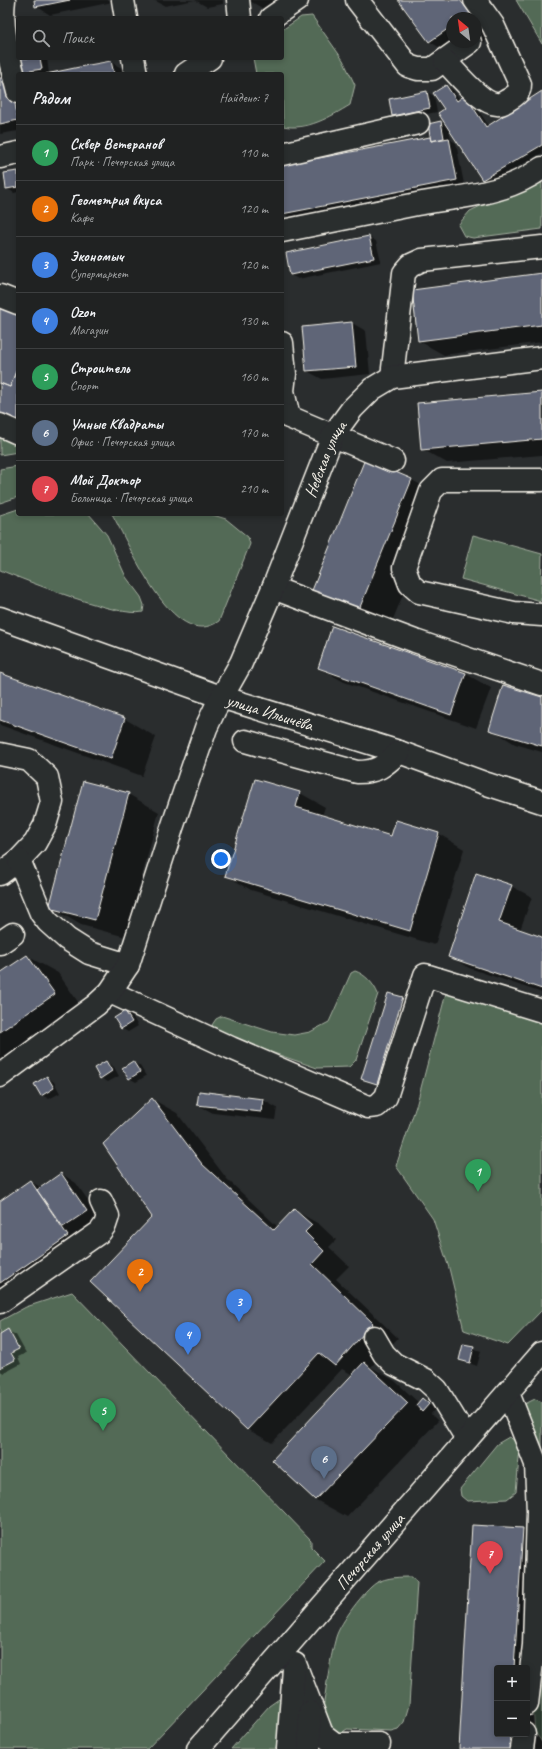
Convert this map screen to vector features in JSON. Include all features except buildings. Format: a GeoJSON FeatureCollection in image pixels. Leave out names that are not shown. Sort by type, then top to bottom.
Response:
{"type":"FeatureCollection","features":[{"type":"Feature","properties":{"kind":"street"},"geometry":{"type":"LineString","coordinates":[[123,0],[126,16]]}},
{"type":"Feature","properties":{"kind":"street"},"geometry":{"type":"LineString","coordinates":[[238,0],[240,16]]}},
{"type":"Feature","properties":{"kind":"street"},"geometry":{"type":"LineString","coordinates":[[274,16],[297,0]]}},
{"type":"Feature","properties":{"kind":"street"},"geometry":{"type":"LineString","coordinates":[[356,0],[408,66],[418,69],[432,69],[462,48]]}},
{"type":"Feature","properties":{"kind":"street"},"geometry":{"type":"LineString","coordinates":[[445,61],[469,86],[484,100],[491,104],[500,104],[517,94],[520,90],[520,84],[493,25],[475,0]]}},
{"type":"Feature","properties":{"kind":"street"},"geometry":{"type":"LineString","coordinates":[[2,6],[3,29],[16,84]]}},
{"type":"Feature","properties":{"kind":"street"},"geometry":{"type":"LineString","coordinates":[[482,33],[493,25]]}},
{"type":"Feature","properties":{"kind":"street"},"geometry":{"type":"LineString","coordinates":[[133,60],[136,72]]}},
{"type":"Feature","properties":{"kind":"street"},"geometry":{"type":"LineString","coordinates":[[189,72],[207,60]]}},
{"type":"Feature","properties":{"kind":"street"},"geometry":{"type":"LineString","coordinates":[[284,154],[418,123]]}},
{"type":"Feature","properties":{"kind":"street"},"geometry":{"type":"LineString","coordinates":[[0,157],[16,153]]}},
{"type":"Feature","properties":{"kind":"street"},"geometry":{"type":"LineString","coordinates":[[284,231],[430,202],[494,192],[532,176],[542,168]]}},
{"type":"Feature","properties":{"kind":"street"},"geometry":{"type":"LineString","coordinates":[[392,377],[404,273],[411,265],[422,260],[542,247]]}},
{"type":"Feature","properties":{"kind":"street"},"geometry":{"type":"LineString","coordinates":[[0,296],[16,302]]}},
{"type":"Feature","properties":{"kind":"street","name":"Невская улица"},"geometry":{"type":"LineString","coordinates":[[0,1076],[110,992],[128,965],[209,722],[241,663],[273,588],[333,435],[352,409],[372,389],[392,377],[542,358]]}},
{"type":"Feature","properties":{"kind":"street"},"geometry":{"type":"LineString","coordinates":[[284,399],[286,415],[393,461]]}},
{"type":"Feature","properties":{"kind":"street"},"geometry":{"type":"LineString","coordinates":[[0,425],[16,432]]}},
{"type":"Feature","properties":{"kind":"street"},"geometry":{"type":"LineString","coordinates":[[542,480],[442,480],[431,491],[404,568],[410,584],[419,592],[514,613],[542,615]]}},
{"type":"Feature","properties":{"kind":"street"},"geometry":{"type":"LineString","coordinates":[[273,588],[422,644],[542,684]]}},
{"type":"Feature","properties":{"kind":"street","name":"улица Ильичёва"},"geometry":{"type":"LineString","coordinates":[[0,618],[222,697],[399,752],[542,802]]}},
{"type":"Feature","properties":{"kind":"street"},"geometry":{"type":"LineString","coordinates":[[245,741],[357,772],[370,772],[384,766],[399,752]]}},
{"type":"Feature","properties":{"kind":"street"},"geometry":{"type":"LineString","coordinates":[[0,754],[29,760],[48,778],[52,802],[45,825],[35,843],[19,860],[0,874]]}},
{"type":"Feature","properties":{"kind":"street"},"geometry":{"type":"LineString","coordinates":[[19,860],[41,913],[48,922],[67,939],[89,954],[128,965]]}},
{"type":"Feature","properties":{"kind":"street"},"geometry":{"type":"LineString","coordinates":[[110,992],[231,1048],[368,1108],[376,1106],[386,1097],[425,974],[542,1011]]}},
{"type":"Feature","properties":{"kind":"street"},"geometry":{"type":"LineString","coordinates":[[0,1302],[100,1232],[108,1216],[100,1201]]}},
{"type":"Feature","properties":{"kind":"street"},"geometry":{"type":"LineString","coordinates":[[374,1337],[384,1354],[394,1364],[426,1380],[437,1390],[467,1439]]}},
{"type":"Feature","properties":{"kind":"street","name":"Печорская улица"},"geometry":{"type":"LineString","coordinates":[[198,1749],[289,1658],[467,1439],[542,1353]]}},
{"type":"Feature","properties":{"kind":"street"},"geometry":{"type":"LineString","coordinates":[[508,1393],[536,1464],[538,1512],[535,1621],[527,1701]]}},
{"type":"Feature","properties":{"kind":"street"},"geometry":{"type":"LineString","coordinates":[[289,1658],[311,1703],[322,1734],[328,1740],[335,1744],[379,1744]]}},
{"type":"Feature","properties":{"kind":"street"},"geometry":{"type":"LineString","coordinates":[[288,1749],[289,1658]]}},
{"type":"Feature","properties":{"kind":"street"},"geometry":{"type":"LineString","coordinates":[[309,1749],[311,1703]]}},
{"type":"Feature","properties":{"kind":"street"},"geometry":{"type":"LineString","coordinates":[[522,1749],[524,1737]]}},
{"type":"Feature","properties":{"kind":"green space"},"geometry":{"type":"Polygon","coordinates":[[[516,0],[542,0],[542,44],[516,0]]]}},
{"type":"Feature","properties":{"kind":"green space"},"geometry":{"type":"Polygon","coordinates":[[[312,16],[343,60],[355,85],[350,105],[318,122],[309,125],[301,127],[284,126],[284,72],[256,72],[253,60],[284,60],[284,29],[301,17],[312,16]]]}},
{"type":"Feature","properties":{"kind":"green space"},"geometry":{"type":"Polygon","coordinates":[[[542,177],[542,229],[473,238],[464,236],[458,225],[470,211],[542,177]]]}},
{"type":"Feature","properties":{"kind":"green space"},"geometry":{"type":"Polygon","coordinates":[[[0,434],[16,440],[16,452],[0,455],[0,434]]]}},
{"type":"Feature","properties":{"kind":"green space"},"geometry":{"type":"Polygon","coordinates":[[[16,466],[16,498],[0,503],[0,469],[16,466]]]}},
{"type":"Feature","properties":{"kind":"green space"},"geometry":{"type":"Polygon","coordinates":[[[16,510],[16,516],[91,516],[107,535],[126,577],[141,597],[144,605],[143,612],[114,610],[51,590],[0,570],[0,515],[16,510]]]}},
{"type":"Feature","properties":{"kind":"green space"},"geometry":{"type":"Polygon","coordinates":[[[113,516],[216,516],[226,519],[248,537],[250,544],[219,621],[202,627],[185,622],[169,609],[141,569],[113,516]]]}},
{"type":"Feature","properties":{"kind":"green space"},"geometry":{"type":"Polygon","coordinates":[[[473,535],[542,554],[541,601],[461,579],[473,535]]]}},
{"type":"Feature","properties":{"kind":"green space"},"geometry":{"type":"Polygon","coordinates":[[[355,971],[362,974],[369,980],[378,994],[356,1060],[349,1067],[317,1068],[216,1033],[212,1025],[216,1019],[222,1016],[272,1032],[294,1035],[310,1032],[329,1022],[351,973],[355,971]]]}},
{"type":"Feature","properties":{"kind":"green space"},"geometry":{"type":"Polygon","coordinates":[[[446,993],[542,1022],[542,1310],[508,1345],[464,1330],[449,1268],[433,1219],[396,1166],[417,1103],[446,993]]]}},
{"type":"Feature","properties":{"kind":"green space"},"geometry":{"type":"Polygon","coordinates":[[[72,1292],[311,1540],[311,1547],[325,1561],[147,1749],[0,1749],[0,1321],[26,1307],[72,1292]]]}},
{"type":"Feature","properties":{"kind":"green space"},"geometry":{"type":"Polygon","coordinates":[[[535,1399],[542,1402],[542,1495],[523,1413],[525,1404],[535,1399]]]}},
{"type":"Feature","properties":{"kind":"green space"},"geometry":{"type":"Polygon","coordinates":[[[509,1437],[517,1442],[520,1447],[516,1492],[507,1499],[467,1501],[461,1496],[460,1489],[497,1444],[509,1437]]]}},
{"type":"Feature","properties":{"kind":"green space"},"geometry":{"type":"Polygon","coordinates":[[[542,1545],[542,1742],[535,1732],[533,1707],[542,1545]]]}},
{"type":"Feature","properties":{"kind":"green space"},"geometry":{"type":"Polygon","coordinates":[[[412,1577],[417,1583],[409,1705],[404,1722],[398,1729],[391,1731],[347,1729],[338,1735],[322,1716],[331,1656],[338,1631],[359,1600],[376,1583],[389,1578],[412,1577]]]}},
{"type":"Feature","properties":{"kind":"green space"},"geometry":{"type":"Polygon","coordinates":[[[279,1699],[282,1700],[282,1749],[231,1749],[269,1706],[279,1699]]]}},
{"type":"Feature","properties":{"kind":"place","name":"Сквер Ветеранов"},"geometry":{"type":"Point","coordinates":[478,1192]}},
{"type":"Feature","properties":{"kind":"place","name":"Геометрия вкуса"},"geometry":{"type":"Point","coordinates":[140,1292]}},
{"type":"Feature","properties":{"kind":"place","name":"Экономыч"},"geometry":{"type":"Point","coordinates":[239,1322]}},
{"type":"Feature","properties":{"kind":"place","name":"Ozon"},"geometry":{"type":"Point","coordinates":[188,1355]}},
{"type":"Feature","properties":{"kind":"place","name":"Строитель"},"geometry":{"type":"Point","coordinates":[103,1431]}},
{"type":"Feature","properties":{"kind":"place","name":"Умные Квадраты"},"geometry":{"type":"Point","coordinates":[324,1479]}},
{"type":"Feature","properties":{"kind":"place","name":"Мой Доктор"},"geometry":{"type":"Point","coordinates":[490,1574]}}]}
